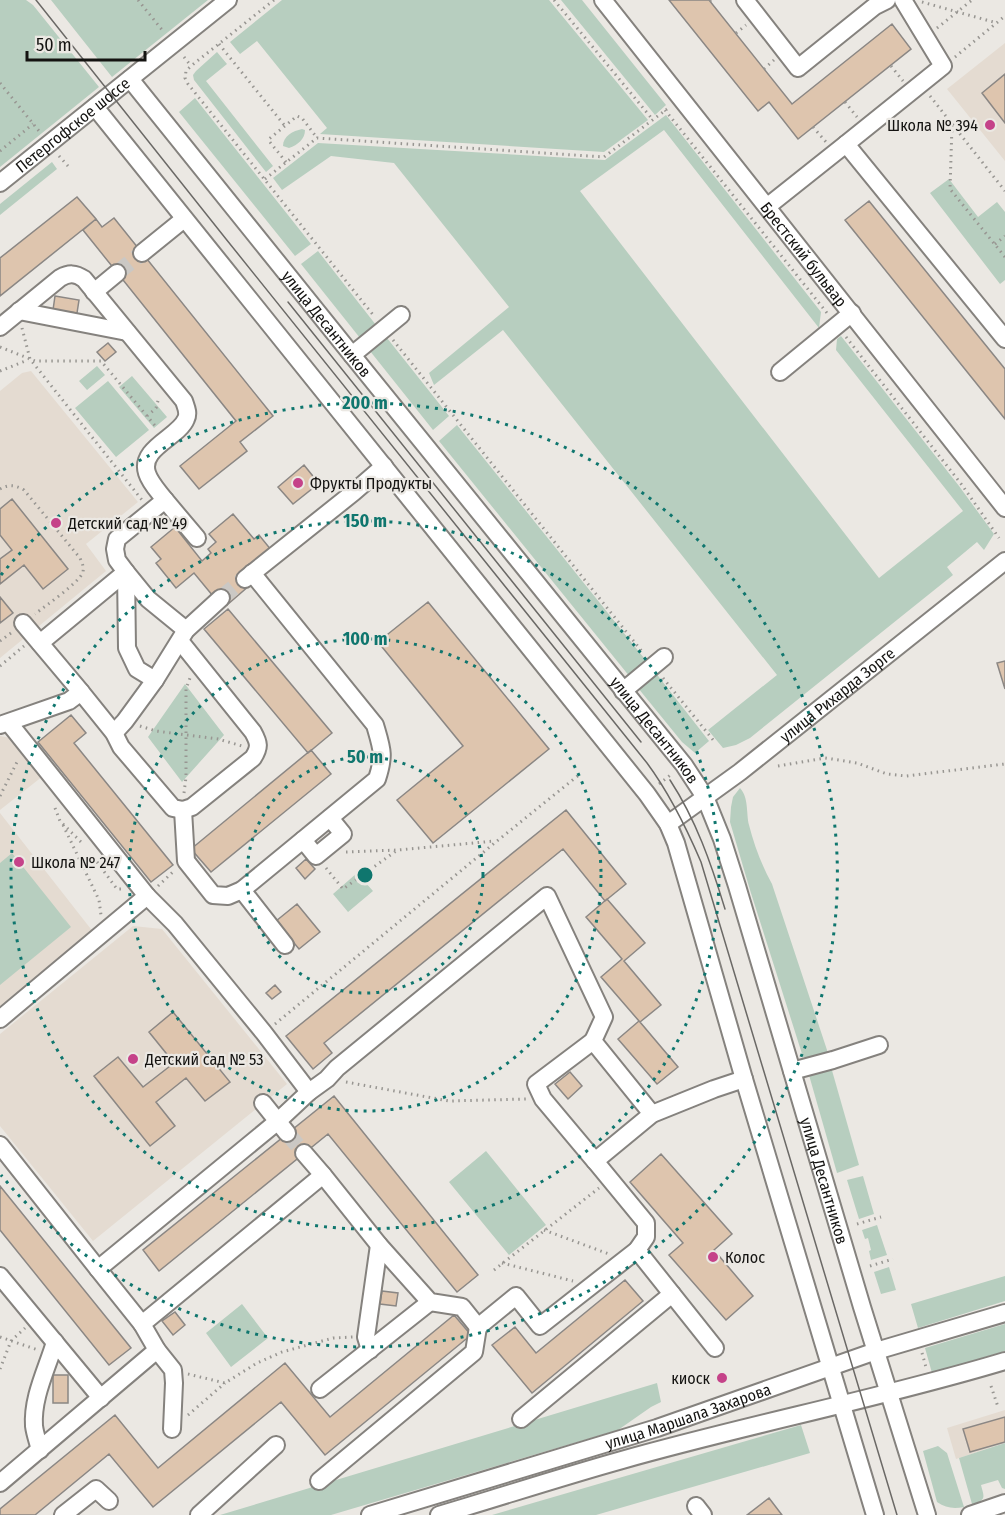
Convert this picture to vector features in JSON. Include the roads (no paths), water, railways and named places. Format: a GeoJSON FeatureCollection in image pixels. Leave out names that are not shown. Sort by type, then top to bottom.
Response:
{"type":"FeatureCollection","features":[{"type":"Feature","properties":{"kind":"street","name":"Петергофское шоссе"},"geometry":{"type":"LineString","coordinates":[[0,183],[228,0]]}},
{"type":"Feature","properties":{"kind":"street","name":"Брестский бульвар"},"geometry":{"type":"LineString","coordinates":[[603,0],[1005,508]]}},
{"type":"Feature","properties":{"kind":"street"},"geometry":{"type":"LineString","coordinates":[[745,0],[798,68],[875,6],[887,0]]}},
{"type":"Feature","properties":{"kind":"street"},"geometry":{"type":"LineString","coordinates":[[768,206],[943,66],[903,0]]}},
{"type":"Feature","properties":{"kind":"street","name":"улица Десантников"},"geometry":{"type":"LineString","coordinates":[[130,79],[684,765],[705,797],[737,886],[927,1515]]}},
{"type":"Feature","properties":{"kind":"street"},"geometry":{"type":"LineString","coordinates":[[95,107],[647,794],[668,824],[875,1515]]}},
{"type":"Feature","properties":{"kind":"street"},"geometry":{"type":"LineString","coordinates":[[846,144],[1005,339]]}},
{"type":"Feature","properties":{"kind":"street"},"geometry":{"type":"LineString","coordinates":[[142,253],[184,219]]}},
{"type":"Feature","properties":{"kind":"street"},"geometry":{"type":"LineString","coordinates":[[94,292],[117,273]]}},
{"type":"Feature","properties":{"kind":"street"},"geometry":{"type":"LineString","coordinates":[[0,327],[60,278],[67,274],[76,274],[84,279],[184,401],[187,410],[186,419],[153,451],[147,460],[146,471],[165,500],[197,538]]}},
{"type":"Feature","properties":{"kind":"street"},"geometry":{"type":"LineString","coordinates":[[19,311],[127,332]]}},
{"type":"Feature","properties":{"kind":"street"},"geometry":{"type":"LineString","coordinates":[[780,372],[852,313]]}},
{"type":"Feature","properties":{"kind":"street"},"geometry":{"type":"LineString","coordinates":[[352,355],[400,315]]}},
{"type":"Feature","properties":{"kind":"street"},"geometry":{"type":"LineString","coordinates":[[183,810],[186,861],[213,895],[228,896],[242,890],[377,779],[383,762],[375,725],[248,576],[384,466]]}},
{"type":"Feature","properties":{"kind":"street"},"geometry":{"type":"LineString","coordinates":[[23,623],[81,692],[119,727],[121,747],[173,808],[183,810],[192,807],[253,758],[258,750],[258,741],[253,732],[196,662],[183,635],[148,599],[117,560],[115,549],[117,539],[165,500]]}},
{"type":"Feature","properties":{"kind":"street","name":"улица Рихарда Зорге"},"geometry":{"type":"LineString","coordinates":[[668,824],[740,772],[1005,561]]}},
{"type":"Feature","properties":{"kind":"street"},"geometry":{"type":"LineString","coordinates":[[40,643],[126,572]]}},
{"type":"Feature","properties":{"kind":"street"},"geometry":{"type":"LineString","coordinates":[[126,572],[127,648],[137,669],[155,680]]}},
{"type":"Feature","properties":{"kind":"street"},"geometry":{"type":"LineString","coordinates":[[119,727],[155,680],[183,635],[221,598]]}},
{"type":"Feature","properties":{"kind":"street"},"geometry":{"type":"LineString","coordinates":[[623,691],[657,663]]}},
{"type":"Feature","properties":{"kind":"street"},"geometry":{"type":"LineString","coordinates":[[81,692],[69,701],[4,724],[25,745],[147,896],[176,924],[309,1092]]}},
{"type":"Feature","properties":{"kind":"street"},"geometry":{"type":"LineString","coordinates":[[303,840],[316,856],[330,845],[343,834],[330,818]]}},
{"type":"Feature","properties":{"kind":"street"},"geometry":{"type":"LineString","coordinates":[[242,890],[285,945]]}},
{"type":"Feature","properties":{"kind":"street"},"geometry":{"type":"LineString","coordinates":[[0,1019],[147,896]]}},
{"type":"Feature","properties":{"kind":"street"},"geometry":{"type":"LineString","coordinates":[[98,1269],[283,1127],[309,1092],[547,896],[604,1017],[593,1041],[536,1084],[543,1099],[646,1223],[646,1237],[637,1250],[540,1326],[516,1296],[478,1327],[474,1352],[319,1481]]}},
{"type":"Feature","properties":{"kind":"street"},"geometry":{"type":"LineString","coordinates":[[593,1041],[652,1114]]}},
{"type":"Feature","properties":{"kind":"street"},"geometry":{"type":"LineString","coordinates":[[792,1071],[879,1045]]}},
{"type":"Feature","properties":{"kind":"street"},"geometry":{"type":"LineString","coordinates":[[595,1161],[652,1114],[744,1079]]}},
{"type":"Feature","properties":{"kind":"street"},"geometry":{"type":"LineString","coordinates":[[263,1103],[283,1127]]}},
{"type":"Feature","properties":{"kind":"street"},"geometry":{"type":"LineString","coordinates":[[0,1145],[142,1324],[173,1370],[172,1429]]}},
{"type":"Feature","properties":{"kind":"street"},"geometry":{"type":"LineString","coordinates":[[304,1153],[379,1245],[430,1302],[462,1307],[478,1327]]}},
{"type":"Feature","properties":{"kind":"street"},"geometry":{"type":"LineString","coordinates":[[142,1324],[323,1175]]}},
{"type":"Feature","properties":{"kind":"street"},"geometry":{"type":"LineString","coordinates":[[368,1343],[379,1245]]}},
{"type":"Feature","properties":{"kind":"street"},"geometry":{"type":"LineString","coordinates":[[637,1250],[715,1348]]}},
{"type":"Feature","properties":{"kind":"street"},"geometry":{"type":"LineString","coordinates":[[0,1276],[36,1319],[53,1348],[101,1398]]}},
{"type":"Feature","properties":{"kind":"street"},"geometry":{"type":"LineString","coordinates":[[521,1419],[672,1294]]}},
{"type":"Feature","properties":{"kind":"street"},"geometry":{"type":"LineString","coordinates":[[320,1389],[368,1343],[430,1302]]}},
{"type":"Feature","properties":{"kind":"street","name":"улица Маршала Захарова"},"geometry":{"type":"LineString","coordinates":[[370,1515],[393,1512],[657,1428],[876,1351],[1005,1313]]}},
{"type":"Feature","properties":{"kind":"street"},"geometry":{"type":"LineString","coordinates":[[40,1450],[34,1426],[36,1407],[53,1348]]}},
{"type":"Feature","properties":{"kind":"street"},"geometry":{"type":"LineString","coordinates":[[0,1484],[158,1350]]}},
{"type":"Feature","properties":{"kind":"street","name":"улица Маршала Захарова"},"geometry":{"type":"LineString","coordinates":[[439,1515],[622,1460],[931,1383],[1005,1361]]}},
{"type":"Feature","properties":{"kind":"street"},"geometry":{"type":"LineString","coordinates":[[199,1515],[276,1445]]}},
{"type":"Feature","properties":{"kind":"street"},"geometry":{"type":"LineString","coordinates":[[63,1515],[96,1489],[109,1501]]}},
{"type":"Feature","properties":{"kind":"street"},"geometry":{"type":"LineString","coordinates":[[970,1515],[1005,1503]]}},
{"type":"Feature","properties":{"kind":"tunnel"},"geometry":{"type":"LineString","coordinates":[[117,273],[142,253]]}},
{"type":"Feature","properties":{"kind":"tunnel"},"geometry":{"type":"LineString","coordinates":[[221,598],[244,579]]}},
{"type":"Feature","properties":{"kind":"tunnel"},"geometry":{"type":"LineString","coordinates":[[287,1133],[304,1153]]}},
{"type":"Feature","properties":{"kind":"tram line"},"geometry":{"type":"LineString","coordinates":[[36,0],[647,763],[670,799],[701,862],[897,1515]]}},
{"type":"Feature","properties":{"kind":"tram line"},"geometry":{"type":"LineString","coordinates":[[288,302],[641,742]]}},
{"type":"Feature","properties":{"kind":"tram line"},"geometry":{"type":"LineString","coordinates":[[670,780],[702,842],[725,909]]}},
{"type":"Feature","properties":{"kind":"place","name":"Школа № 394"},"geometry":{"type":"Point","coordinates":[990,125]}},
{"type":"Feature","properties":{"kind":"place","name":"Фрукты Продукты"},"geometry":{"type":"Point","coordinates":[298,483]}},
{"type":"Feature","properties":{"kind":"place","name":"Детский сад № 49"},"geometry":{"type":"Point","coordinates":[56,523]}},
{"type":"Feature","properties":{"kind":"place","name":"Школа № 247"},"geometry":{"type":"Point","coordinates":[19,862]}},
{"type":"Feature","properties":{"kind":"place","name":"Детский сад № 53"},"geometry":{"type":"Point","coordinates":[133,1059]}},
{"type":"Feature","properties":{"kind":"place","name":"Колос"},"geometry":{"type":"Point","coordinates":[713,1257]}},
{"type":"Feature","properties":{"kind":"place","name":"киоск"},"geometry":{"type":"Point","coordinates":[722,1378]}}]}
